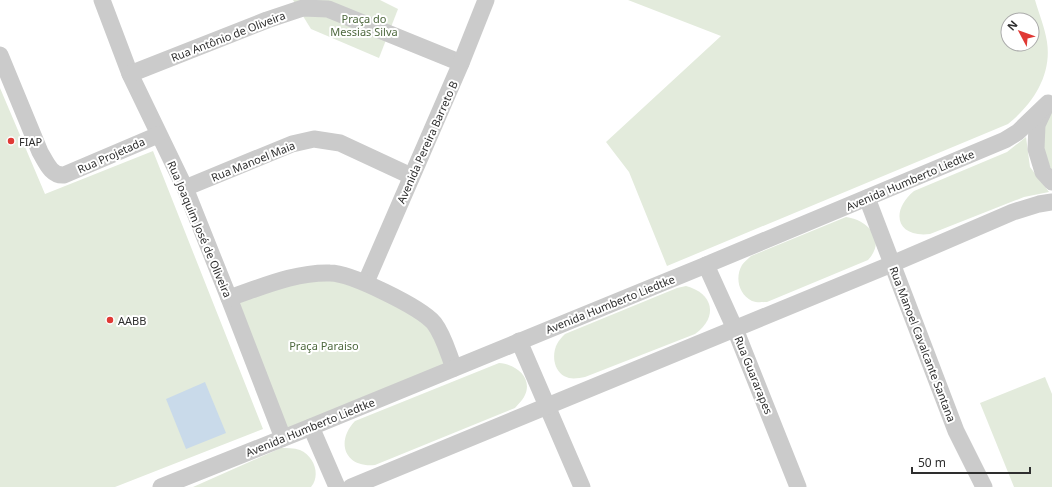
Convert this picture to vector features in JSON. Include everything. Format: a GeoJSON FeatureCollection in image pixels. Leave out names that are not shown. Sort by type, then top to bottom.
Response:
{"type":"FeatureCollection","features":[{"type":"Feature","properties":{"kind":"street","name":"Rua Joaquim José de Oliveira"},"geometry":{"type":"LineString","coordinates":[[102,0],[130,74],[185,188],[230,298],[283,438]]}},
{"type":"Feature","properties":{"kind":"street","name":"Avenida Pereira Barreto B"},"geometry":{"type":"LineString","coordinates":[[366,282],[461,62],[486,0]]}},
{"type":"Feature","properties":{"kind":"street","name":"Rua Antônio de Oliveira"},"geometry":{"type":"LineString","coordinates":[[130,74],[267,20],[303,8],[328,8],[461,62]]}},
{"type":"Feature","properties":{"kind":"street","name":"Rua Projetada"},"geometry":{"type":"LineString","coordinates":[[0,55],[40,152],[49,167],[59,176],[64,176],[158,134]]}},
{"type":"Feature","properties":{"kind":"street"},"geometry":{"type":"LineString","coordinates":[[1050,100],[1037,124],[1036,149],[1043,172],[1052,182]]}},
{"type":"Feature","properties":{"kind":"street","name":"Avenida Humberto Liedtke"},"geometry":{"type":"LineString","coordinates":[[161,487],[706,265],[1005,140],[1018,132],[1050,100]]}},
{"type":"Feature","properties":{"kind":"street","name":"Rua Manoel Maia"},"geometry":{"type":"LineString","coordinates":[[185,188],[292,144],[314,139],[340,143],[412,176]]}},
{"type":"Feature","properties":{"kind":"street","name":"Rua Manoel Cavalcante Santana"},"geometry":{"type":"LineString","coordinates":[[867,198],[956,431],[984,487]]}},
{"type":"Feature","properties":{"kind":"street"},"geometry":{"type":"LineString","coordinates":[[351,487],[892,264],[1013,212],[1039,204],[1052,202]]}},
{"type":"Feature","properties":{"kind":"street","name":"Rua Guararapes"},"geometry":{"type":"LineString","coordinates":[[706,265],[735,329],[798,487]]}},
{"type":"Feature","properties":{"kind":"street"},"geometry":{"type":"LineString","coordinates":[[230,298],[300,275],[332,272],[366,282],[411,307],[433,323],[443,339],[454,368]]}},
{"type":"Feature","properties":{"kind":"street"},"geometry":{"type":"LineString","coordinates":[[519,341],[582,487]]}},
{"type":"Feature","properties":{"kind":"street"},"geometry":{"type":"LineString","coordinates":[[311,427],[337,487]]}},
{"type":"Feature","properties":{"kind":"green space","name":"Praça do Messias Silva"},"geometry":{"type":"Polygon","coordinates":[[[293,0],[380,0],[398,9],[379,58],[311,29],[293,0]]]}},
{"type":"Feature","properties":{"kind":"green space"},"geometry":{"type":"Polygon","coordinates":[[[628,0],[1035,0],[1039,12],[1000,12],[1000,52],[1040,52],[1040,16],[1045,32],[1048,54],[1047,66],[1039,88],[1033,98],[1008,124],[667,266],[629,172],[606,142],[721,36],[628,0]]]}},
{"type":"Feature","properties":{"kind":"green space","name":"AABB"},"geometry":{"type":"Polygon","coordinates":[[[0,88],[45,194],[153,151],[263,429],[115,487],[0,487],[0,88]]]}},
{"type":"Feature","properties":{"kind":"green space"},"geometry":{"type":"Polygon","coordinates":[[[1052,109],[1052,171],[1042,140],[1052,109]]]}},
{"type":"Feature","properties":{"kind":"green space"},"geometry":{"type":"Polygon","coordinates":[[[1026,137],[1030,167],[1049,192],[1024,197],[930,234],[910,232],[900,222],[902,207],[906,199],[914,191],[1007,152],[1026,137]]]}},
{"type":"Feature","properties":{"kind":"green space"},"geometry":{"type":"Polygon","coordinates":[[[846,217],[861,222],[872,232],[876,245],[868,260],[767,302],[752,301],[747,298],[741,290],[738,280],[742,265],[751,256],[846,217]]]}},
{"type":"Feature","properties":{"kind":"green space","name":"Praça Paraiso"},"geometry":{"type":"Polygon","coordinates":[[[332,272],[416,310],[454,368],[283,438],[230,298],[332,272]]]}},
{"type":"Feature","properties":{"kind":"green space"},"geometry":{"type":"Polygon","coordinates":[[[686,286],[695,289],[702,294],[710,306],[708,320],[695,334],[585,377],[569,378],[560,373],[557,369],[554,359],[555,349],[565,334],[677,288],[686,286]]]}},
{"type":"Feature","properties":{"kind":"green space"},"geometry":{"type":"Polygon","coordinates":[[[499,363],[512,366],[517,369],[522,374],[527,384],[527,390],[523,398],[515,408],[375,465],[365,465],[356,462],[350,458],[346,452],[345,437],[355,421],[499,363]]]}},
{"type":"Feature","properties":{"kind":"green space"},"geometry":{"type":"Polygon","coordinates":[[[1045,377],[1052,394],[1052,487],[1014,487],[980,403],[1045,377]]]}},
{"type":"Feature","properties":{"kind":"green space"},"geometry":{"type":"Polygon","coordinates":[[[281,448],[293,448],[300,450],[309,457],[316,472],[314,482],[311,487],[193,487],[281,448]]]}},
{"type":"Feature","properties":{"kind":"water"},"geometry":{"type":"Polygon","coordinates":[[[205,382],[226,433],[186,449],[166,399],[205,382]]]}},
{"type":"Feature","properties":{"kind":"place","name":"FIAP"},"geometry":{"type":"Point","coordinates":[11,141]}},
{"type":"Feature","properties":{"kind":"place","name":"AABB"},"geometry":{"type":"Point","coordinates":[110,320]}}]}
